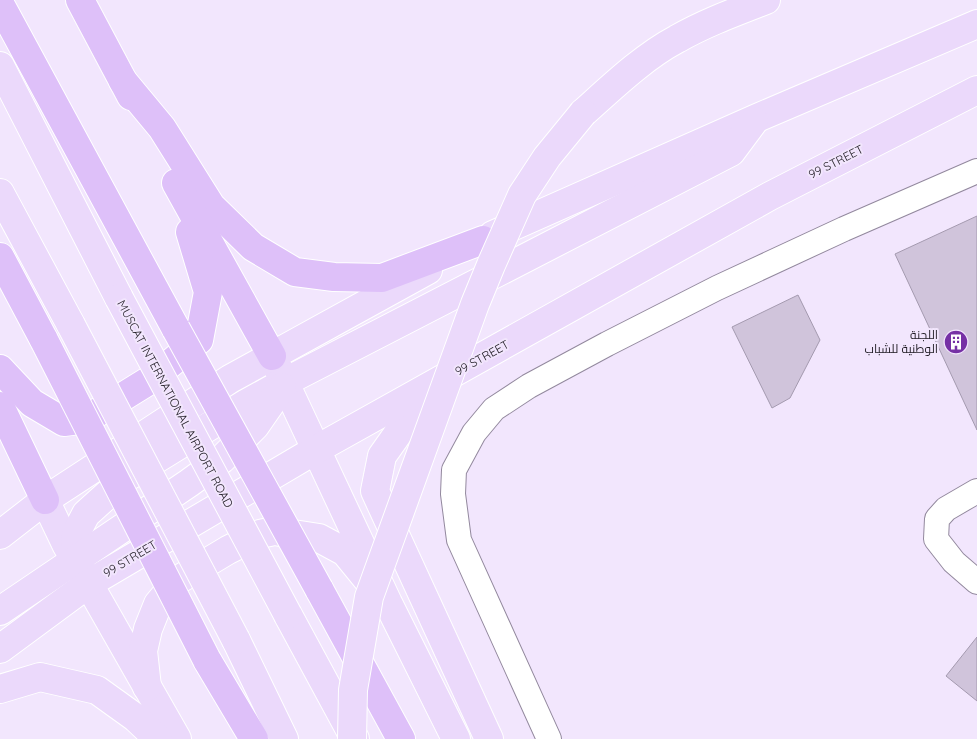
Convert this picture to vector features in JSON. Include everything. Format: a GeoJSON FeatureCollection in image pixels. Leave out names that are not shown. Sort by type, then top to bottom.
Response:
{"type":"FeatureCollection","features":[{"type":"Feature","properties":{"kind":"highway"},"geometry":{"type":"LineString","coordinates":[[15,0],[56,106]]}},
{"type":"Feature","properties":{"kind":"highway"},"geometry":{"type":"LineString","coordinates":[[80,0],[180,189],[272,356]]}},
{"type":"Feature","properties":{"kind":"highway"},"geometry":{"type":"LineString","coordinates":[[0,4],[401,739]]}},
{"type":"Feature","properties":{"kind":"highway"},"geometry":{"type":"LineString","coordinates":[[123,80],[162,128],[211,206],[253,247],[295,272],[334,277],[382,278],[483,240]]}},
{"type":"Feature","properties":{"kind":"highway"},"geometry":{"type":"LineString","coordinates":[[0,369],[32,403],[64,422],[87,419],[150,380],[199,340],[208,292],[186,218],[180,189]]}},
{"type":"Feature","properties":{"kind":"highway"},"geometry":{"type":"LineString","coordinates":[[0,258],[44,340],[207,660],[254,739]]}},
{"type":"Feature","properties":{"kind":"highway"},"geometry":{"type":"LineString","coordinates":[[0,406],[45,500]]}},
{"type":"Feature","properties":{"kind":"main road"},"geometry":{"type":"LineString","coordinates":[[354,739],[353,690],[369,597],[490,265],[522,195],[547,157],[583,113],[626,75],[675,40],[720,18],[766,0]]}},
{"type":"Feature","properties":{"kind":"main road"},"geometry":{"type":"LineString","coordinates":[[0,535],[45,500],[230,379],[483,240],[757,118],[977,24]]}},
{"type":"Feature","properties":{"kind":"main road","name":"MUSCAT INTERNATIONAL AIRPORT ROAD"},"geometry":{"type":"LineString","coordinates":[[0,66],[119,298],[354,739]]}},
{"type":"Feature","properties":{"kind":"main road","name":"99 STREET"},"geometry":{"type":"LineString","coordinates":[[0,649],[88,584],[317,449],[770,196],[977,90]]}},
{"type":"Feature","properties":{"kind":"main road"},"geometry":{"type":"LineString","coordinates":[[75,560],[76,533],[86,514],[127,477],[247,403],[285,382],[731,152],[757,118]]}},
{"type":"Feature","properties":{"kind":"main road"},"geometry":{"type":"LineString","coordinates":[[0,194],[236,640],[284,739]]}},
{"type":"Feature","properties":{"kind":"main road"},"geometry":{"type":"LineString","coordinates":[[489,739],[376,491],[382,456],[406,422],[532,330]]}},
{"type":"Feature","properties":{"kind":"main road"},"geometry":{"type":"LineString","coordinates":[[272,356],[388,603],[456,739]]}},
{"type":"Feature","properties":{"kind":"main road"},"geometry":{"type":"LineString","coordinates":[[0,611],[189,484],[222,459],[255,426],[285,382]]}},
{"type":"Feature","properties":{"kind":"main road"},"geometry":{"type":"LineString","coordinates":[[45,500],[88,584],[176,739]]}},
{"type":"Feature","properties":{"kind":"main road"},"geometry":{"type":"LineString","coordinates":[[147,687],[143,651],[148,629],[158,604],[178,580],[260,534],[274,531],[319,538],[345,552],[388,603]]}},
{"type":"Feature","properties":{"kind":"main road"},"geometry":{"type":"LineString","coordinates":[[0,689],[40,678],[96,690],[136,718],[158,739]]}},
{"type":"Feature","properties":{"kind":"street"},"geometry":{"type":"LineString","coordinates":[[549,739],[459,540],[453,494],[454,470],[474,433],[494,409],[530,386],[607,344],[717,288],[844,228],[977,171]]}},
{"type":"Feature","properties":{"kind":"street"},"geometry":{"type":"LineString","coordinates":[[977,491],[946,509],[937,519],[936,539],[954,562],[977,582]]}},
{"type":"Feature","properties":{"kind":"building","name":"اللجنة الوطنية للشباب"},"geometry":{"type":"Polygon","coordinates":[[[977,216],[977,430],[895,254],[977,216]]]}},
{"type":"Feature","properties":{"kind":"building"},"geometry":{"type":"Polygon","coordinates":[[[798,295],[820,340],[790,398],[772,408],[732,327],[798,295]]]}},
{"type":"Feature","properties":{"kind":"building"},"geometry":{"type":"Polygon","coordinates":[[[977,637],[977,701],[946,676],[977,637]]]}},
{"type":"Feature","properties":{"kind":"place","name":"اللجنة الوطنية للشباب"},"geometry":{"type":"Point","coordinates":[956,342]}}]}
